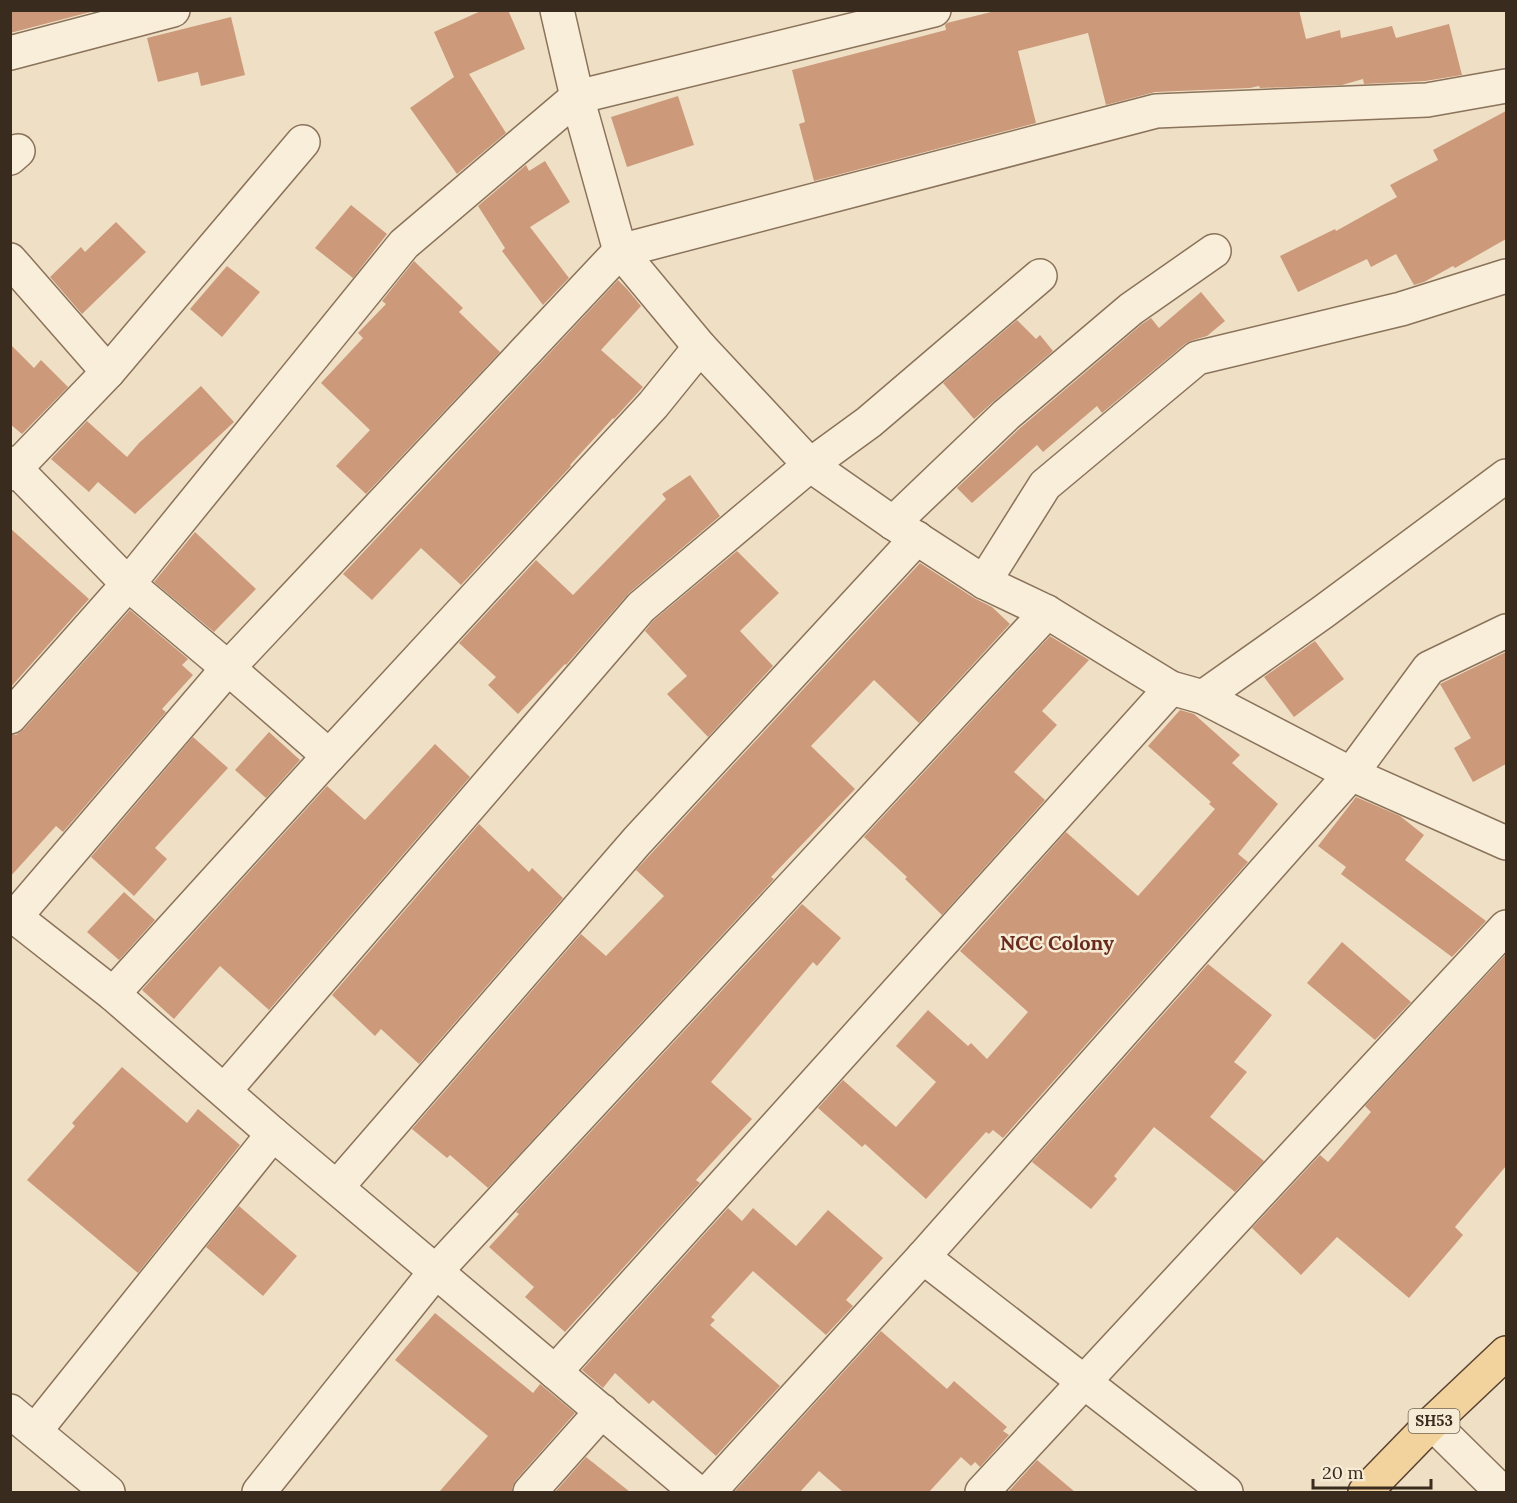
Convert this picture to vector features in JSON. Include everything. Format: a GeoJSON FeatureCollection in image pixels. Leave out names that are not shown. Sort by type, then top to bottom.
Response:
{"type":"FeatureCollection","features":[{"type":"Feature","properties":{"kind":"main road","name":"SH53"},"geometry":{"type":"LineString","coordinates":[[1365,1492],[1432,1423],[1506,1353]]}},
{"type":"Feature","properties":{"kind":"street"},"geometry":{"type":"LineString","coordinates":[[10,53],[173,10]]}},
{"type":"Feature","properties":{"kind":"street"},"geometry":{"type":"LineString","coordinates":[[556,10],[577,97],[620,250],[700,347],[810,465],[984,582],[1047,612],[1171,688],[1203,697],[1351,774],[1506,843]]}},
{"type":"Feature","properties":{"kind":"street"},"geometry":{"type":"LineString","coordinates":[[10,717],[128,584],[404,244],[577,97],[934,10]]}},
{"type":"Feature","properties":{"kind":"street"},"geometry":{"type":"LineString","coordinates":[[697,1492],[273,1134],[113,994],[13,915],[228,668],[620,250],[1156,111],[1427,100],[1506,86]]}},
{"type":"Feature","properties":{"kind":"street"},"geometry":{"type":"LineString","coordinates":[[303,142],[108,372],[12,469],[128,584],[329,756]]}},
{"type":"Feature","properties":{"kind":"street"},"geometry":{"type":"LineString","coordinates":[[337,1187],[1006,416],[1131,309],[1214,251]]}},
{"type":"Feature","properties":{"kind":"street"},"geometry":{"type":"LineString","coordinates":[[10,260],[108,372]]}},
{"type":"Feature","properties":{"kind":"street"},"geometry":{"type":"LineString","coordinates":[[225,1090],[641,607],[810,465],[869,422],[1040,276]]}},
{"type":"Feature","properties":{"kind":"street"},"geometry":{"type":"LineString","coordinates":[[984,582],[1045,485],[1197,358],[1401,309],[1506,276]]}},
{"type":"Feature","properties":{"kind":"street"},"geometry":{"type":"LineString","coordinates":[[113,994],[653,405],[700,347]]}},
{"type":"Feature","properties":{"kind":"street"},"geometry":{"type":"LineString","coordinates":[[1203,697],[1323,612],[1506,476]]}},
{"type":"Feature","properties":{"kind":"street"},"geometry":{"type":"LineString","coordinates":[[259,1492],[436,1271],[1047,612]]}},
{"type":"Feature","properties":{"kind":"street"},"geometry":{"type":"LineString","coordinates":[[709,1492],[923,1257],[1351,774],[1429,668],[1506,631]]}},
{"type":"Feature","properties":{"kind":"street"},"geometry":{"type":"LineString","coordinates":[[555,1372],[1171,688]]}},
{"type":"Feature","properties":{"kind":"street"},"geometry":{"type":"LineString","coordinates":[[982,1492],[1506,927]]}},
{"type":"Feature","properties":{"kind":"street"},"geometry":{"type":"LineString","coordinates":[[35,1431],[273,1134]]}},
{"type":"Feature","properties":{"kind":"street"},"geometry":{"type":"LineString","coordinates":[[923,1257],[1226,1492]]}},
{"type":"Feature","properties":{"kind":"street"},"geometry":{"type":"LineString","coordinates":[[10,1411],[108,1492]]}},
{"type":"Feature","properties":{"kind":"street"},"geometry":{"type":"LineString","coordinates":[[530,1492],[602,1411]]}},
{"type":"Feature","properties":{"kind":"street"},"geometry":{"type":"LineString","coordinates":[[1432,1423],[1502,1492]]}},
{"type":"Feature","properties":{"kind":"building"},"geometry":{"type":"Polygon","coordinates":[[[10,10],[98,10],[10,33],[10,10]]]}},
{"type":"Feature","properties":{"kind":"building"},"geometry":{"type":"Polygon","coordinates":[[[483,10],[508,10],[525,49],[469,74],[506,133],[457,174],[410,108],[454,77],[434,32],[483,10]]]}},
{"type":"Feature","properties":{"kind":"building"},"geometry":{"type":"Polygon","coordinates":[[[999,10],[1299,10],[1306,39],[1340,30],[1341,38],[1392,26],[1396,38],[1449,24],[1462,75],[1425,81],[1364,84],[1363,79],[1342,85],[1260,88],[1259,86],[1155,92],[1106,105],[1088,33],[1018,51],[1036,123],[814,181],[799,124],[805,122],[792,70],[946,30],[947,23],[999,10]]]}},
{"type":"Feature","properties":{"kind":"building"},"geometry":{"type":"Polygon","coordinates":[[[231,17],[245,75],[201,86],[198,72],[158,82],[147,38],[231,17]]]}},
{"type":"Feature","properties":{"kind":"building"},"geometry":{"type":"Polygon","coordinates":[[[678,96],[694,145],[627,167],[611,117],[678,96]]]}},
{"type":"Feature","properties":{"kind":"building"},"geometry":{"type":"Polygon","coordinates":[[[1506,111],[1506,239],[1455,268],[1453,266],[1414,285],[1396,254],[1371,267],[1367,259],[1298,292],[1280,256],[1335,229],[1336,231],[1397,197],[1390,185],[1438,160],[1433,150],[1506,111]]]}},
{"type":"Feature","properties":{"kind":"building"},"geometry":{"type":"Polygon","coordinates":[[[545,161],[570,202],[530,227],[569,278],[543,305],[502,251],[505,248],[478,206],[526,165],[529,171],[545,161]]]}},
{"type":"Feature","properties":{"kind":"building"},"geometry":{"type":"Polygon","coordinates":[[[351,205],[387,234],[353,278],[315,248],[351,205]]]}},
{"type":"Feature","properties":{"kind":"building"},"geometry":{"type":"Polygon","coordinates":[[[116,222],[146,252],[82,314],[50,277],[81,247],[85,252],[116,222]]]}},
{"type":"Feature","properties":{"kind":"building"},"geometry":{"type":"Polygon","coordinates":[[[414,261],[463,308],[459,312],[500,352],[366,494],[336,466],[370,430],[321,383],[363,338],[358,333],[386,304],[382,301],[414,261]]]}},
{"type":"Feature","properties":{"kind":"building"},"geometry":{"type":"Polygon","coordinates":[[[227,266],[260,292],[222,337],[190,309],[227,266]]]}},
{"type":"Feature","properties":{"kind":"building"},"geometry":{"type":"Polygon","coordinates":[[[618,280],[641,306],[601,350],[643,387],[461,585],[421,548],[372,600],[343,574],[618,280]]]}},
{"type":"Feature","properties":{"kind":"building"},"geometry":{"type":"Polygon","coordinates":[[[1201,292],[1225,321],[1207,336],[1185,344],[1102,413],[1097,406],[1043,452],[1037,445],[972,503],[957,488],[1019,429],[1142,324],[1151,318],[1159,328],[1201,292]]]}},
{"type":"Feature","properties":{"kind":"building"},"geometry":{"type":"Polygon","coordinates":[[[1017,320],[1036,339],[1040,335],[1053,351],[974,419],[943,383],[1017,320]]]}},
{"type":"Feature","properties":{"kind":"building"},"geometry":{"type":"Polygon","coordinates":[[[10,344],[34,368],[41,360],[68,387],[22,434],[10,424],[10,344]]]}},
{"type":"Feature","properties":{"kind":"building"},"geometry":{"type":"Polygon","coordinates":[[[201,386],[234,422],[135,514],[98,482],[89,492],[51,459],[87,421],[127,457],[201,386]]]}},
{"type":"Feature","properties":{"kind":"building"},"geometry":{"type":"Polygon","coordinates":[[[690,475],[720,516],[629,593],[566,665],[518,714],[488,685],[496,677],[459,643],[536,560],[573,595],[666,499],[662,494],[690,475]]]}},
{"type":"Feature","properties":{"kind":"building"},"geometry":{"type":"Polygon","coordinates":[[[10,528],[89,599],[10,688],[10,528]]]}},
{"type":"Feature","properties":{"kind":"building"},"geometry":{"type":"Polygon","coordinates":[[[195,532],[256,589],[214,632],[154,582],[195,532]]]}},
{"type":"Feature","properties":{"kind":"building"},"geometry":{"type":"Polygon","coordinates":[[[737,551],[779,593],[740,631],[773,666],[708,737],[667,694],[687,676],[645,631],[654,620],[737,551]]]}},
{"type":"Feature","properties":{"kind":"building"},"geometry":{"type":"Polygon","coordinates":[[[920,563],[992,607],[1010,624],[919,723],[874,680],[811,746],[855,789],[771,877],[774,879],[488,1188],[450,1155],[447,1158],[412,1129],[581,934],[606,956],[664,896],[636,870],[920,563]]]}},
{"type":"Feature","properties":{"kind":"building"},"geometry":{"type":"Polygon","coordinates":[[[130,610],[188,659],[182,665],[193,675],[162,709],[166,712],[63,832],[56,826],[10,877],[10,735],[16,735],[24,729],[130,610]]]}},
{"type":"Feature","properties":{"kind":"building"},"geometry":{"type":"Polygon","coordinates":[[[1050,636],[1089,660],[1042,711],[1057,725],[1014,772],[1045,800],[942,915],[905,879],[907,877],[864,837],[1050,636]]]}},
{"type":"Feature","properties":{"kind":"building"},"geometry":{"type":"Polygon","coordinates":[[[1315,641],[1344,679],[1294,717],[1264,677],[1315,641]]]}},
{"type":"Feature","properties":{"kind":"building"},"geometry":{"type":"Polygon","coordinates":[[[1506,652],[1506,764],[1473,782],[1454,748],[1471,738],[1440,684],[1506,652]]]}},
{"type":"Feature","properties":{"kind":"building"},"geometry":{"type":"Polygon","coordinates":[[[1180,710],[1194,714],[1240,755],[1232,763],[1278,804],[1238,854],[1248,862],[1003,1138],[993,1130],[989,1134],[986,1132],[926,1199],[865,1144],[862,1147],[818,1108],[843,1080],[896,1127],[936,1082],[896,1046],[928,1010],[968,1046],[971,1043],[987,1059],[1028,1012],[960,951],[1066,832],[1138,896],[1215,809],[1209,804],[1211,802],[1148,746],[1180,710]]]}},
{"type":"Feature","properties":{"kind":"building"},"geometry":{"type":"Polygon","coordinates":[[[269,732],[300,760],[266,798],[235,770],[269,732]]]}},
{"type":"Feature","properties":{"kind":"building"},"geometry":{"type":"Polygon","coordinates":[[[193,737],[228,768],[155,848],[167,859],[134,896],[91,857],[193,737]]]}},
{"type":"Feature","properties":{"kind":"building"},"geometry":{"type":"Polygon","coordinates":[[[435,744],[470,777],[269,1010],[220,966],[174,1019],[142,990],[327,786],[365,820],[435,744]]]}},
{"type":"Feature","properties":{"kind":"building"},"geometry":{"type":"Polygon","coordinates":[[[1356,797],[1400,816],[1424,835],[1405,860],[1486,921],[1452,957],[1341,874],[1346,867],[1318,846],[1356,797]]]}},
{"type":"Feature","properties":{"kind":"building"},"geometry":{"type":"Polygon","coordinates":[[[479,824],[529,872],[532,868],[563,898],[419,1064],[381,1029],[375,1036],[332,995],[479,824]]]}},
{"type":"Feature","properties":{"kind":"building"},"geometry":{"type":"Polygon","coordinates":[[[124,892],[155,920],[119,960],[87,932],[124,892]]]}},
{"type":"Feature","properties":{"kind":"building"},"geometry":{"type":"Polygon","coordinates":[[[802,904],[841,938],[817,966],[813,962],[711,1082],[752,1119],[696,1180],[700,1183],[565,1332],[525,1297],[534,1287],[489,1247],[519,1214],[516,1212],[802,904]]]}},
{"type":"Feature","properties":{"kind":"building"},"geometry":{"type":"Polygon","coordinates":[[[1342,942],[1411,1002],[1375,1040],[1307,983],[1342,942]]]}},
{"type":"Feature","properties":{"kind":"building"},"geometry":{"type":"Polygon","coordinates":[[[1506,954],[1506,1166],[1455,1227],[1463,1235],[1409,1298],[1337,1237],[1301,1275],[1252,1228],[1320,1155],[1328,1162],[1371,1112],[1365,1106],[1506,954]]]}},
{"type":"Feature","properties":{"kind":"building"},"geometry":{"type":"Polygon","coordinates":[[[1208,964],[1272,1015],[1234,1062],[1247,1072],[1210,1117],[1264,1161],[1235,1192],[1154,1127],[1114,1176],[1117,1179],[1091,1209],[1032,1162],[1208,964]]]}},
{"type":"Feature","properties":{"kind":"building"},"geometry":{"type":"Polygon","coordinates":[[[122,1067],[187,1123],[198,1109],[240,1145],[138,1273],[27,1180],[75,1126],[72,1123],[122,1067]]]}},
{"type":"Feature","properties":{"kind":"building"},"geometry":{"type":"Polygon","coordinates":[[[239,1206],[297,1256],[263,1296],[206,1247],[239,1206]]]}},
{"type":"Feature","properties":{"kind":"building"},"geometry":{"type":"Polygon","coordinates":[[[728,1208],[742,1221],[753,1208],[796,1246],[828,1210],[883,1258],[846,1300],[853,1306],[826,1335],[753,1271],[711,1317],[715,1320],[710,1325],[780,1386],[716,1456],[653,1400],[649,1404],[615,1373],[603,1388],[582,1370],[728,1208]]]}},
{"type":"Feature","properties":{"kind":"building"},"geometry":{"type":"Polygon","coordinates":[[[435,1313],[533,1393],[540,1384],[575,1413],[516,1480],[512,1492],[439,1492],[488,1436],[395,1360],[435,1313]]]}},
{"type":"Feature","properties":{"kind":"building"},"geometry":{"type":"Polygon","coordinates":[[[881,1331],[947,1389],[954,1381],[1007,1427],[1003,1431],[1009,1435],[980,1467],[975,1462],[971,1466],[961,1457],[929,1492],[843,1492],[819,1471],[800,1492],[734,1492],[881,1331]]]}},
{"type":"Feature","properties":{"kind":"building"},"geometry":{"type":"Polygon","coordinates":[[[586,1457],[630,1492],[555,1492],[586,1457]]]}},
{"type":"Feature","properties":{"kind":"building"},"geometry":{"type":"Polygon","coordinates":[[[1037,1460],[1075,1492],[1010,1492],[1037,1460]]]}},
{"type":"Feature","properties":{"kind":"district","name":"NCC Colony"},"geometry":{"type":"Point","coordinates":[1057,943]}}]}
